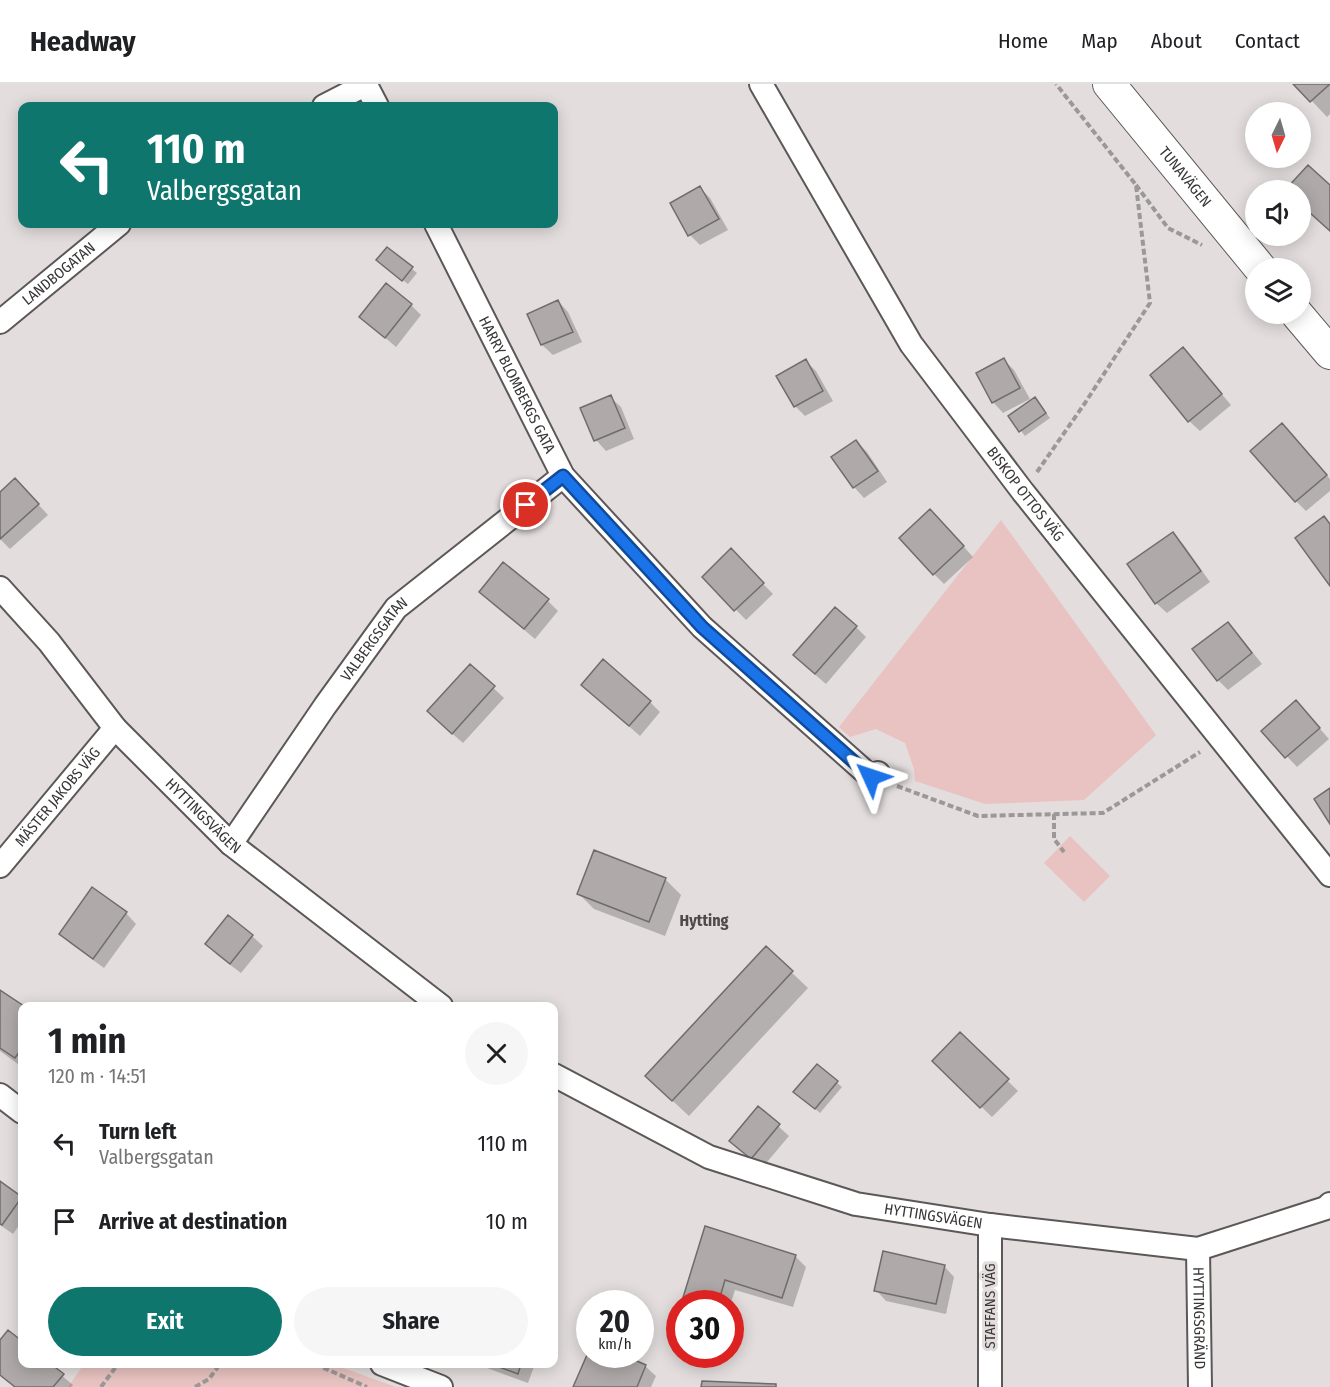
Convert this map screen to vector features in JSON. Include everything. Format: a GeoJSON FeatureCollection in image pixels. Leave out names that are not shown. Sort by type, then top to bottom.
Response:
{"type":"FeatureCollection","features":[{"type":"Feature","properties":{"kind":"street"},"geometry":{"type":"LineString","coordinates":[[332,102],[367,84],[375,102]]}},
{"type":"Feature","properties":{"kind":"street","name":"BISKOP OTTOS VÄG"},"geometry":{"type":"LineString","coordinates":[[761,84],[911,345],[1023,492],[1330,875]]}},
{"type":"Feature","properties":{"kind":"street","name":"TUNAVÄGEN"},"geometry":{"type":"LineString","coordinates":[[1109,84],[1252,258]]}},
{"type":"Feature","properties":{"kind":"street","name":"LANDBOGATAN"},"geometry":{"type":"LineString","coordinates":[[0,322],[114,228]]}},
{"type":"Feature","properties":{"kind":"street","name":"HARRY BLOMBERGS GATA"},"geometry":{"type":"LineString","coordinates":[[438,228],[563,476],[702,627],[874,775]]}},
{"type":"Feature","properties":{"kind":"street"},"geometry":{"type":"LineString","coordinates":[[1305,324],[1330,353]]}},
{"type":"Feature","properties":{"kind":"street","name":"VALBERGSGATAN"},"geometry":{"type":"LineString","coordinates":[[231,844],[325,706],[396,608],[563,476]]}},
{"type":"Feature","properties":{"kind":"street","name":"HYTTINGSVÄGEN"},"geometry":{"type":"LineString","coordinates":[[0,588],[49,642],[116,728],[231,844],[436,1002]]}},
{"type":"Feature","properties":{"kind":"street","name":"MÄSTER JAKOBS VÄG"},"geometry":{"type":"LineString","coordinates":[[0,866],[116,728]]}},
{"type":"Feature","properties":{"kind":"street","name":"HYTTINGSVÄGEN"},"geometry":{"type":"LineString","coordinates":[[558,1077],[709,1157],[856,1204],[990,1225],[1198,1249],[1326,1208],[1330,1204]]}},
{"type":"Feature","properties":{"kind":"street"},"geometry":{"type":"LineString","coordinates":[[0,1095],[18,1109]]}},
{"type":"Feature","properties":{"kind":"street","name":"STAFFANS VÄG"},"geometry":{"type":"LineString","coordinates":[[990,1225],[990,1387]]}},
{"type":"Feature","properties":{"kind":"street","name":"HYTTINGSGRÄND"},"geometry":{"type":"LineString","coordinates":[[1198,1249],[1200,1387]]}},
{"type":"Feature","properties":{"kind":"street"},"geometry":{"type":"LineString","coordinates":[[392,1368],[441,1387]]}},
{"type":"Feature","properties":{"kind":"path"},"geometry":{"type":"LineString","coordinates":[[1056,84],[1168,228],[1209,249]]}},
{"type":"Feature","properties":{"kind":"path"},"geometry":{"type":"LineString","coordinates":[[1023,492],[1085,403],[1150,303],[1136,185]]}},
{"type":"Feature","properties":{"kind":"path"},"geometry":{"type":"LineString","coordinates":[[874,775],[978,816],[1103,813],[1220,739]]}},
{"type":"Feature","properties":{"kind":"path"},"geometry":{"type":"LineString","coordinates":[[1054,814],[1054,839],[1064,852]]}},
{"type":"Feature","properties":{"kind":"path"},"geometry":{"type":"LineString","coordinates":[[101,1387],[115,1368]]}},
{"type":"Feature","properties":{"kind":"path"},"geometry":{"type":"LineString","coordinates":[[195,1387],[208,1378],[217,1368]]}},
{"type":"Feature","properties":{"kind":"path"},"geometry":{"type":"LineString","coordinates":[[324,1368],[367,1387]]}},
{"type":"Feature","properties":{"kind":"shaded area"},"geometry":{"type":"Polygon","coordinates":[[[1001,520],[1156,735],[1084,800],[985,804],[915,781],[914,769],[905,743],[876,729],[850,737],[839,727],[1001,520]]]}},
{"type":"Feature","properties":{"kind":"shaded area"},"geometry":{"type":"Polygon","coordinates":[[[1070,836],[1110,876],[1084,902],[1044,863],[1070,836]]]}},
{"type":"Feature","properties":{"kind":"shaded area"},"geometry":{"type":"Polygon","coordinates":[[[81,1368],[343,1368],[396,1387],[68,1387],[81,1368]]]}},
{"type":"Feature","properties":{"kind":"building"},"geometry":{"type":"Polygon","coordinates":[[[1293,84],[1330,84],[1310,102],[1293,84]]]}},
{"type":"Feature","properties":{"kind":"building"},"geometry":{"type":"Polygon","coordinates":[[[1305,168],[1311,168],[1330,185],[1330,231],[1311,214],[1311,180],[1294,180],[1305,168]]]}},
{"type":"Feature","properties":{"kind":"building"},"geometry":{"type":"Polygon","coordinates":[[[700,186],[719,219],[688,236],[670,203],[700,186]]]}},
{"type":"Feature","properties":{"kind":"building"},"geometry":{"type":"Polygon","coordinates":[[[387,247],[413,267],[402,281],[376,260],[387,247]]]}},
{"type":"Feature","properties":{"kind":"building"},"geometry":{"type":"Polygon","coordinates":[[[386,283],[412,304],[385,338],[359,317],[386,283]]]}},
{"type":"Feature","properties":{"kind":"building"},"geometry":{"type":"Polygon","coordinates":[[[558,300],[573,332],[541,345],[527,314],[558,300]]]}},
{"type":"Feature","properties":{"kind":"building"},"geometry":{"type":"Polygon","coordinates":[[[1183,347],[1222,394],[1188,422],[1150,375],[1183,347]]]}},
{"type":"Feature","properties":{"kind":"building"},"geometry":{"type":"Polygon","coordinates":[[[1004,358],[1020,388],[992,403],[976,373],[1004,358]]]}},
{"type":"Feature","properties":{"kind":"building"},"geometry":{"type":"Polygon","coordinates":[[[806,359],[823,391],[794,407],[776,376],[806,359]]]}},
{"type":"Feature","properties":{"kind":"building"},"geometry":{"type":"Polygon","coordinates":[[[611,395],[625,428],[594,441],[580,408],[611,395]]]}},
{"type":"Feature","properties":{"kind":"building"},"geometry":{"type":"Polygon","coordinates":[[[1035,397],[1046,413],[1019,432],[1008,416],[1035,397]]]}},
{"type":"Feature","properties":{"kind":"building"},"geometry":{"type":"Polygon","coordinates":[[[1282,423],[1327,475],[1295,502],[1250,451],[1282,423]]]}},
{"type":"Feature","properties":{"kind":"building"},"geometry":{"type":"Polygon","coordinates":[[[856,440],[878,471],[853,488],[831,457],[856,440]]]}},
{"type":"Feature","properties":{"kind":"building"},"geometry":{"type":"Polygon","coordinates":[[[15,478],[39,504],[0,539],[0,492],[15,478]]]}},
{"type":"Feature","properties":{"kind":"building"},"geometry":{"type":"Polygon","coordinates":[[[930,509],[964,546],[933,575],[899,538],[930,509]]]}},
{"type":"Feature","properties":{"kind":"building"},"geometry":{"type":"Polygon","coordinates":[[[1324,516],[1330,524],[1330,586],[1295,538],[1324,516]]]}},
{"type":"Feature","properties":{"kind":"building"},"geometry":{"type":"Polygon","coordinates":[[[1173,532],[1201,571],[1155,604],[1127,564],[1173,532]]]}},
{"type":"Feature","properties":{"kind":"building"},"geometry":{"type":"Polygon","coordinates":[[[731,548],[764,583],[734,611],[702,577],[731,548]]]}},
{"type":"Feature","properties":{"kind":"building"},"geometry":{"type":"Polygon","coordinates":[[[503,562],[549,599],[524,629],[479,592],[503,562]]]}},
{"type":"Feature","properties":{"kind":"building"},"geometry":{"type":"Polygon","coordinates":[[[835,607],[857,626],[815,674],[793,655],[835,607]]]}},
{"type":"Feature","properties":{"kind":"building"},"geometry":{"type":"Polygon","coordinates":[[[1228,622],[1252,653],[1217,681],[1192,649],[1228,622]]]}},
{"type":"Feature","properties":{"kind":"building"},"geometry":{"type":"Polygon","coordinates":[[[603,659],[651,701],[629,726],[581,685],[603,659]]]}},
{"type":"Feature","properties":{"kind":"building"},"geometry":{"type":"Polygon","coordinates":[[[470,664],[495,686],[452,734],[427,711],[470,664]]]}},
{"type":"Feature","properties":{"kind":"building"},"geometry":{"type":"Polygon","coordinates":[[[1296,700],[1320,728],[1285,758],[1261,731],[1296,700]]]}},
{"type":"Feature","properties":{"kind":"building"},"geometry":{"type":"Polygon","coordinates":[[[1330,788],[1330,824],[1314,799],[1330,788]]]}},
{"type":"Feature","properties":{"kind":"building"},"geometry":{"type":"Polygon","coordinates":[[[594,850],[666,878],[649,922],[577,894],[594,850]]]}},
{"type":"Feature","properties":{"kind":"building"},"geometry":{"type":"Polygon","coordinates":[[[92,887],[127,912],[93,959],[59,934],[92,887]]]}},
{"type":"Feature","properties":{"kind":"building"},"geometry":{"type":"Polygon","coordinates":[[[228,915],[253,935],[230,964],[205,944],[228,915]]]}},
{"type":"Feature","properties":{"kind":"building"},"geometry":{"type":"Polygon","coordinates":[[[766,946],[793,971],[672,1101],[645,1076],[766,946]]]}},
{"type":"Feature","properties":{"kind":"building"},"geometry":{"type":"Polygon","coordinates":[[[0,990],[18,1002],[18,1054],[15,1058],[0,1048],[0,990]]]}},
{"type":"Feature","properties":{"kind":"building"},"geometry":{"type":"Polygon","coordinates":[[[960,1032],[1009,1079],[980,1108],[932,1061],[960,1032]]]}},
{"type":"Feature","properties":{"kind":"building"},"geometry":{"type":"Polygon","coordinates":[[[817,1064],[838,1081],[815,1109],[793,1092],[817,1064]]]}},
{"type":"Feature","properties":{"kind":"building"},"geometry":{"type":"Polygon","coordinates":[[[758,1106],[780,1124],[751,1159],[729,1141],[758,1106]]]}},
{"type":"Feature","properties":{"kind":"building"},"geometry":{"type":"Polygon","coordinates":[[[0,1181],[18,1194],[18,1203],[2,1225],[0,1224],[0,1181]]]}},
{"type":"Feature","properties":{"kind":"building"},"geometry":{"type":"Polygon","coordinates":[[[705,1226],[796,1255],[782,1298],[725,1280],[722,1290],[685,1290],[705,1226]]]}},
{"type":"Feature","properties":{"kind":"building"},"geometry":{"type":"Polygon","coordinates":[[[883,1251],[945,1265],[936,1304],[874,1291],[883,1251]]]}},
{"type":"Feature","properties":{"kind":"building"},"geometry":{"type":"Polygon","coordinates":[[[8,1330],[18,1338],[18,1368],[56,1368],[64,1374],[53,1387],[15,1387],[0,1375],[0,1340],[8,1330]]]}},
{"type":"Feature","properties":{"kind":"building"},"geometry":{"type":"Polygon","coordinates":[[[502,1368],[520,1368],[518,1374],[502,1368]]]}},
{"type":"Feature","properties":{"kind":"building"},"geometry":{"type":"Polygon","coordinates":[[[581,1368],[645,1368],[637,1387],[573,1387],[581,1368]]]}},
{"type":"Feature","properties":{"kind":"building"},"geometry":{"type":"Polygon","coordinates":[[[702,1381],[776,1384],[776,1387],[701,1387],[702,1381]]]}},
{"type":"Feature","properties":{"kind":"district","name":"Hytting"},"geometry":{"type":"Point","coordinates":[704,920]}},
{"type":"Feature","properties":{"kind":"route"},"geometry":{"type":"LineString","coordinates":[[526,505],[563,476],[702,627],[871,777]]}}]}
